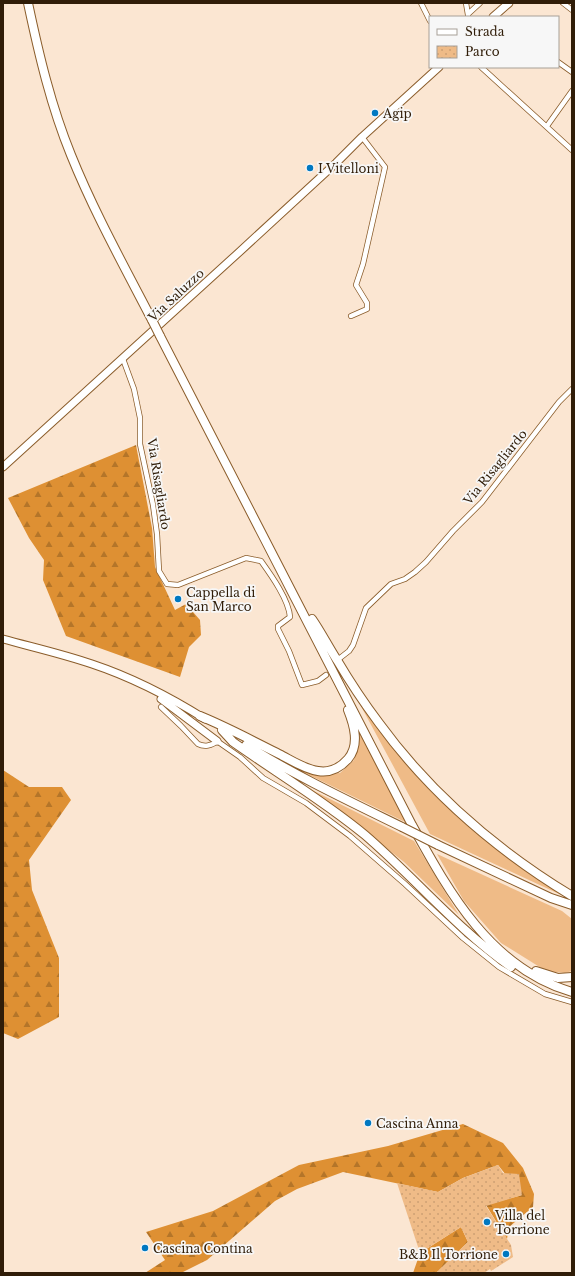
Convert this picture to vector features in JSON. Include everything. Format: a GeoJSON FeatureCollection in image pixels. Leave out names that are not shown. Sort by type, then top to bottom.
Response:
{"type":"FeatureCollection","features":[{"type":"Feature","properties":{"kind":"highway"},"geometry":{"type":"LineString","coordinates":[[28,3],[45,78],[71,155],[88,194],[154,318]]}},
{"type":"Feature","properties":{"kind":"highway"},"geometry":{"type":"LineString","coordinates":[[33,3],[49,76],[61,114],[92,192],[194,398],[311,623],[412,825],[462,909],[482,934],[509,959],[535,976],[572,992]]}},
{"type":"Feature","properties":{"kind":"highway"},"geometry":{"type":"LineString","coordinates":[[200,716],[214,721],[312,770],[326,771],[342,766],[349,758],[354,746],[355,738],[353,724],[346,706],[323,660],[311,623]]}},
{"type":"Feature","properties":{"kind":"highway"},"geometry":{"type":"LineString","coordinates":[[311,623],[364,702],[390,737],[424,777],[452,806],[500,846],[572,896]]}},
{"type":"Feature","properties":{"kind":"highway"},"geometry":{"type":"LineString","coordinates":[[311,623],[315,628],[443,873],[465,907],[498,945],[526,966],[540,974],[565,978],[572,977]]}},
{"type":"Feature","properties":{"kind":"highway"},"geometry":{"type":"LineString","coordinates":[[222,730],[279,765],[324,789],[551,898],[572,905]]}},
{"type":"Feature","properties":{"kind":"highway"},"geometry":{"type":"LineString","coordinates":[[222,730],[233,742],[327,806],[364,834],[455,921],[493,954],[529,978],[572,996]]}},
{"type":"Feature","properties":{"kind":"highway"},"geometry":{"type":"LineString","coordinates":[[551,898],[572,912]]}},
{"type":"Feature","properties":{"kind":"main road"},"geometry":{"type":"LineString","coordinates":[[495,16],[509,3]]}},
{"type":"Feature","properties":{"kind":"main road","name":"Via Saluzzo"},"geometry":{"type":"LineString","coordinates":[[3,467],[123,359],[438,68]]}},
{"type":"Feature","properties":{"kind":"main road"},"geometry":{"type":"LineString","coordinates":[[3,639],[92,664],[120,675],[200,716],[222,730]]}},
{"type":"Feature","properties":{"kind":"main road"},"geometry":{"type":"LineString","coordinates":[[143,686],[217,741]]}},
{"type":"Feature","properties":{"kind":"street"},"geometry":{"type":"LineString","coordinates":[[421,3],[429,19]]}},
{"type":"Feature","properties":{"kind":"street"},"geometry":{"type":"LineString","coordinates":[[466,3],[468,16]]}},
{"type":"Feature","properties":{"kind":"street"},"geometry":{"type":"LineString","coordinates":[[468,16],[480,3]]}},
{"type":"Feature","properties":{"kind":"street"},"geometry":{"type":"LineString","coordinates":[[563,3],[572,10]]}},
{"type":"Feature","properties":{"kind":"street"},"geometry":{"type":"LineString","coordinates":[[559,63],[572,72]]}},
{"type":"Feature","properties":{"kind":"street"},"geometry":{"type":"LineString","coordinates":[[482,68],[572,150]]}},
{"type":"Feature","properties":{"kind":"street"},"geometry":{"type":"LineString","coordinates":[[547,126],[572,91]]}},
{"type":"Feature","properties":{"kind":"street"},"geometry":{"type":"LineString","coordinates":[[351,316],[367,309],[367,303],[356,285],[385,167],[362,137]]}},
{"type":"Feature","properties":{"kind":"street","name":"Via Risagliardo"},"geometry":{"type":"LineString","coordinates":[[123,359],[134,389],[140,418],[140,444],[153,505],[157,534],[159,571],[167,584],[178,586],[246,558],[261,560],[275,581],[288,608],[290,617],[278,626],[278,629],[289,651],[302,685],[318,681],[326,675]]}},
{"type":"Feature","properties":{"kind":"street","name":"Via Risagliardo"},"geometry":{"type":"LineString","coordinates":[[340,658],[349,651],[353,645],[366,608],[391,584],[415,572],[426,562],[453,531],[482,502],[559,402],[572,389]]}},
{"type":"Feature","properties":{"kind":"street"},"geometry":{"type":"LineString","coordinates":[[162,707],[198,744],[207,746],[217,741],[240,757],[263,778],[306,803],[350,836],[464,938],[499,967],[546,994],[572,1002]]}},
{"type":"Feature","properties":{"kind":"green space"},"geometry":{"type":"Polygon","coordinates":[[[136,445],[152,528],[155,567],[175,610],[186,604],[200,620],[201,635],[189,647],[180,677],[66,636],[43,580],[44,560],[29,538],[8,498],[136,445]]]}},
{"type":"Feature","properties":{"kind":"green space"},"geometry":{"type":"Polygon","coordinates":[[[356,697],[377,727],[430,789],[496,849],[572,900],[430,834],[356,697]]]}},
{"type":"Feature","properties":{"kind":"green space"},"geometry":{"type":"Polygon","coordinates":[[[356,726],[407,823],[297,769],[316,775],[340,773],[354,760],[357,743],[356,726]]]}},
{"type":"Feature","properties":{"kind":"green space"},"geometry":{"type":"Polygon","coordinates":[[[3,770],[29,787],[62,787],[71,800],[29,860],[32,890],[59,958],[59,1017],[18,1039],[3,1033],[3,770]]]}},
{"type":"Feature","properties":{"kind":"green space"},"geometry":{"type":"Polygon","coordinates":[[[306,787],[414,841],[459,915],[404,862],[306,787]]]}},
{"type":"Feature","properties":{"kind":"green space"},"geometry":{"type":"Polygon","coordinates":[[[437,854],[562,911],[572,919],[572,971],[565,973],[546,971],[501,943],[464,901],[437,854]]]}},
{"type":"Feature","properties":{"kind":"green space"},"geometry":{"type":"Polygon","coordinates":[[[463,1124],[503,1143],[523,1168],[534,1194],[533,1207],[509,1227],[507,1239],[486,1205],[522,1195],[498,1165],[463,1178],[438,1192],[343,1172],[297,1189],[275,1201],[207,1260],[181,1273],[145,1273],[165,1260],[146,1232],[213,1211],[299,1165],[388,1146],[463,1124]]]}},
{"type":"Feature","properties":{"kind":"green space"},"geometry":{"type":"Polygon","coordinates":[[[498,1165],[503,1173],[519,1174],[522,1195],[486,1206],[511,1245],[513,1257],[491,1271],[490,1269],[484,1273],[436,1273],[468,1242],[461,1227],[420,1253],[397,1183],[438,1192],[463,1178],[498,1165]]]}},
{"type":"Feature","properties":{"kind":"green space"},"geometry":{"type":"Polygon","coordinates":[[[461,1227],[468,1242],[436,1273],[413,1273],[420,1253],[461,1227]]]}},
{"type":"Feature","properties":{"kind":"place","name":"Agip"},"geometry":{"type":"Point","coordinates":[375,113]}},
{"type":"Feature","properties":{"kind":"place","name":"I Vitelloni"},"geometry":{"type":"Point","coordinates":[310,168]}},
{"type":"Feature","properties":{"kind":"place","name":"Cappella di San Marco"},"geometry":{"type":"Point","coordinates":[178,599]}},
{"type":"Feature","properties":{"kind":"place","name":"Cascina Anna"},"geometry":{"type":"Point","coordinates":[368,1123]}},
{"type":"Feature","properties":{"kind":"place","name":"Villa del Torrione"},"geometry":{"type":"Point","coordinates":[487,1222]}},
{"type":"Feature","properties":{"kind":"place","name":"Cascina Contina"},"geometry":{"type":"Point","coordinates":[145,1248]}},
{"type":"Feature","properties":{"kind":"place","name":"B&B Il Torrione"},"geometry":{"type":"Point","coordinates":[506,1254]}}]}
